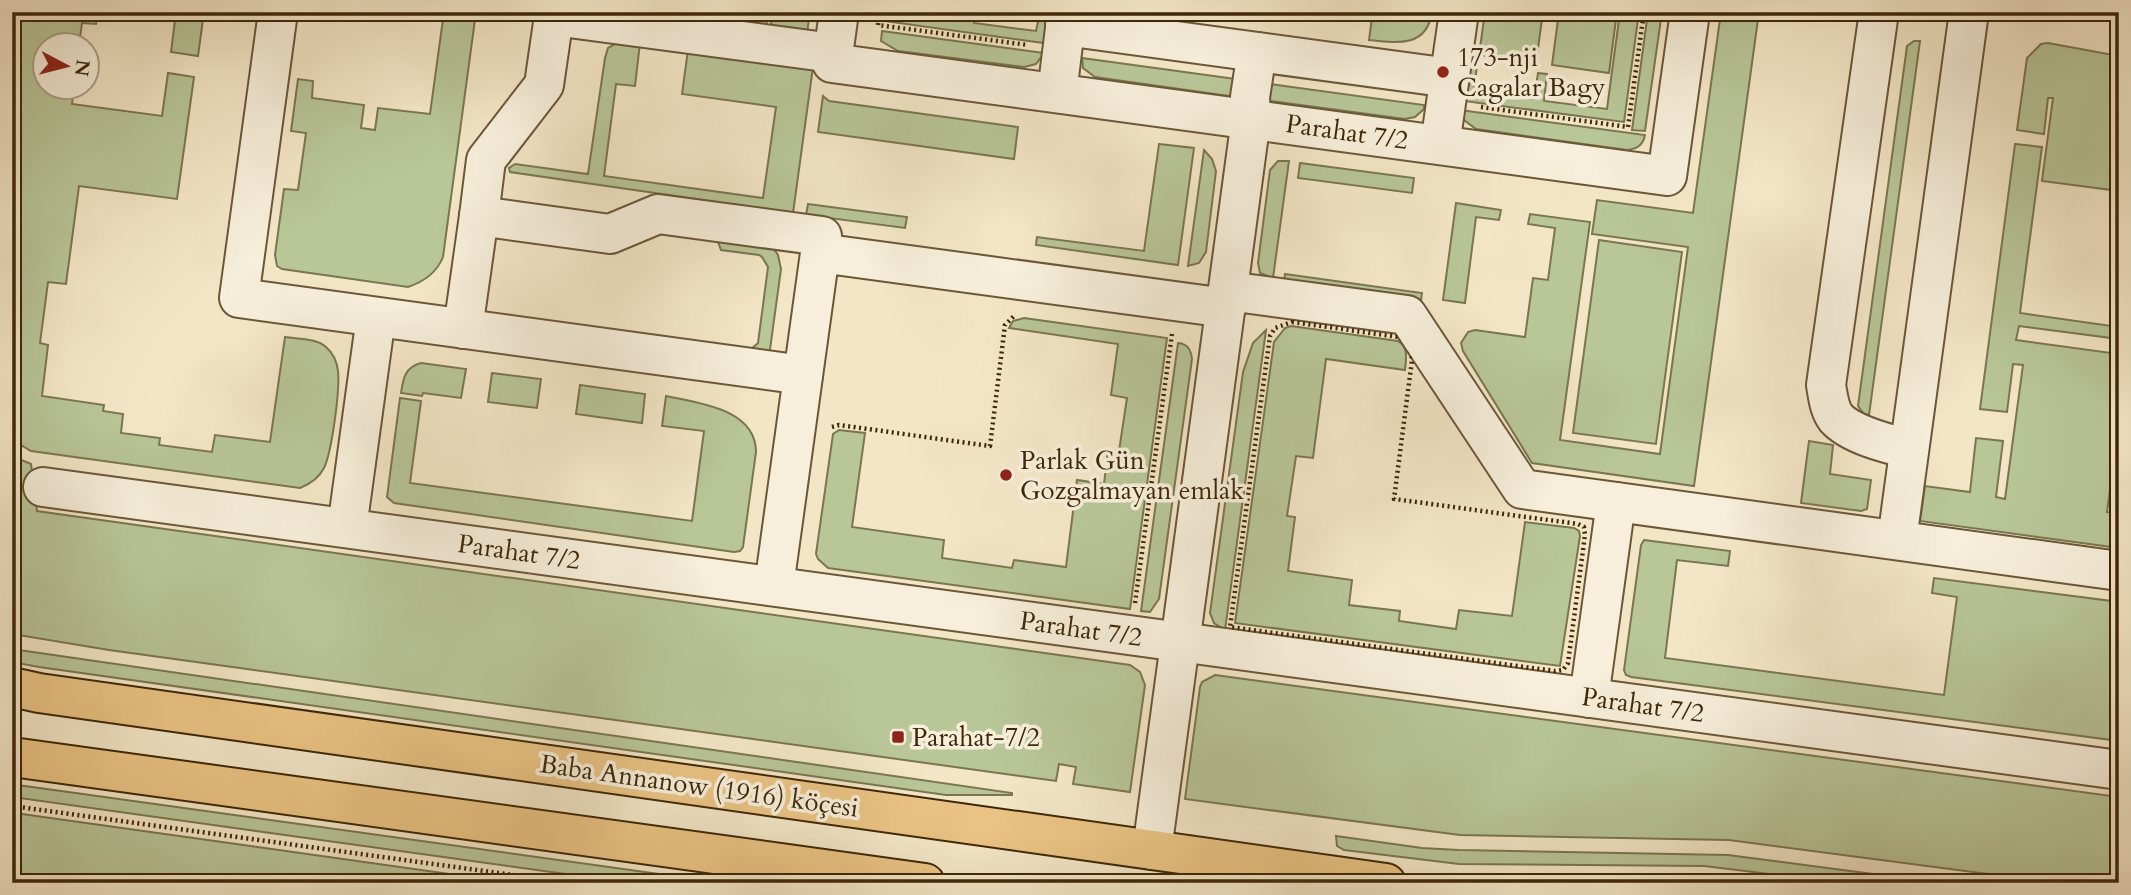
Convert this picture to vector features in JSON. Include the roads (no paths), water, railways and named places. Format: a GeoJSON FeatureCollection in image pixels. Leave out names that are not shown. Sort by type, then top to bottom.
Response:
{"type":"FeatureCollection","features":[{"type":"Feature","properties":{"kind":"main road","name":"Baba Annanow (1916) köçesi"},"geometry":{"type":"LineString","coordinates":[[12,687],[39,693],[1386,883]]}},
{"type":"Feature","properties":{"kind":"main road"},"geometry":{"type":"LineString","coordinates":[[12,757],[925,883]]}},
{"type":"Feature","properties":{"kind":"street"},"geometry":{"type":"LineString","coordinates":[[278,12],[239,298],[803,375]]}},
{"type":"Feature","properties":{"kind":"street"},"geometry":{"type":"LineString","coordinates":[[463,329],[486,160],[544,85],[554,14],[833,53],[839,12]]}},
{"type":"Feature","properties":{"kind":"street"},"geometry":{"type":"LineString","coordinates":[[1440,145],[1459,12]]}},
{"type":"Feature","properties":{"kind":"street","name":"Parahat 7/2"},"geometry":{"type":"LineString","coordinates":[[833,53],[832,63],[1667,176],[1690,12]]}},
{"type":"Feature","properties":{"kind":"street"},"geometry":{"type":"LineString","coordinates":[[1879,12],[1826,385],[1831,409],[1838,420],[1881,442],[1909,449]]}},
{"type":"Feature","properties":{"kind":"street"},"geometry":{"type":"LineString","coordinates":[[1897,540],[1969,12]]}},
{"type":"Feature","properties":{"kind":"street"},"geometry":{"type":"LineString","coordinates":[[1057,93],[1066,19],[1257,52],[1450,78]]}},
{"type":"Feature","properties":{"kind":"street"},"geometry":{"type":"LineString","coordinates":[[1152,850],[1251,120],[1250,97],[1257,52]]}},
{"type":"Feature","properties":{"kind":"street"},"geometry":{"type":"LineString","coordinates":[[479,216],[610,234],[658,214],[822,236],[774,586]]}},
{"type":"Feature","properties":{"kind":"street"},"geometry":{"type":"LineString","coordinates":[[820,253],[1227,299],[1407,315],[1521,489],[2119,571]]}},
{"type":"Feature","properties":{"kind":"street"},"geometry":{"type":"LineString","coordinates":[[346,528],[376,317]]}},
{"type":"Feature","properties":{"kind":"street","name":"Parahat 7/2"},"geometry":{"type":"LineString","coordinates":[[43,487],[2119,770]]}},
{"type":"Feature","properties":{"kind":"street"},"geometry":{"type":"LineString","coordinates":[[1589,698],[1616,502]]}},
{"type":"Feature","properties":{"kind":"place","name":"173-nji Cagalar Bagy"},"geometry":{"type":"Point","coordinates":[1443,72]}},
{"type":"Feature","properties":{"kind":"place","name":"Parlak Gün Gozgalmayan emlak"},"geometry":{"type":"Point","coordinates":[1006,475]}},
{"type":"Feature","properties":{"kind":"place","name":"Parahat-7/2"},"geometry":{"type":"Point","coordinates":[898,737]}}]}
